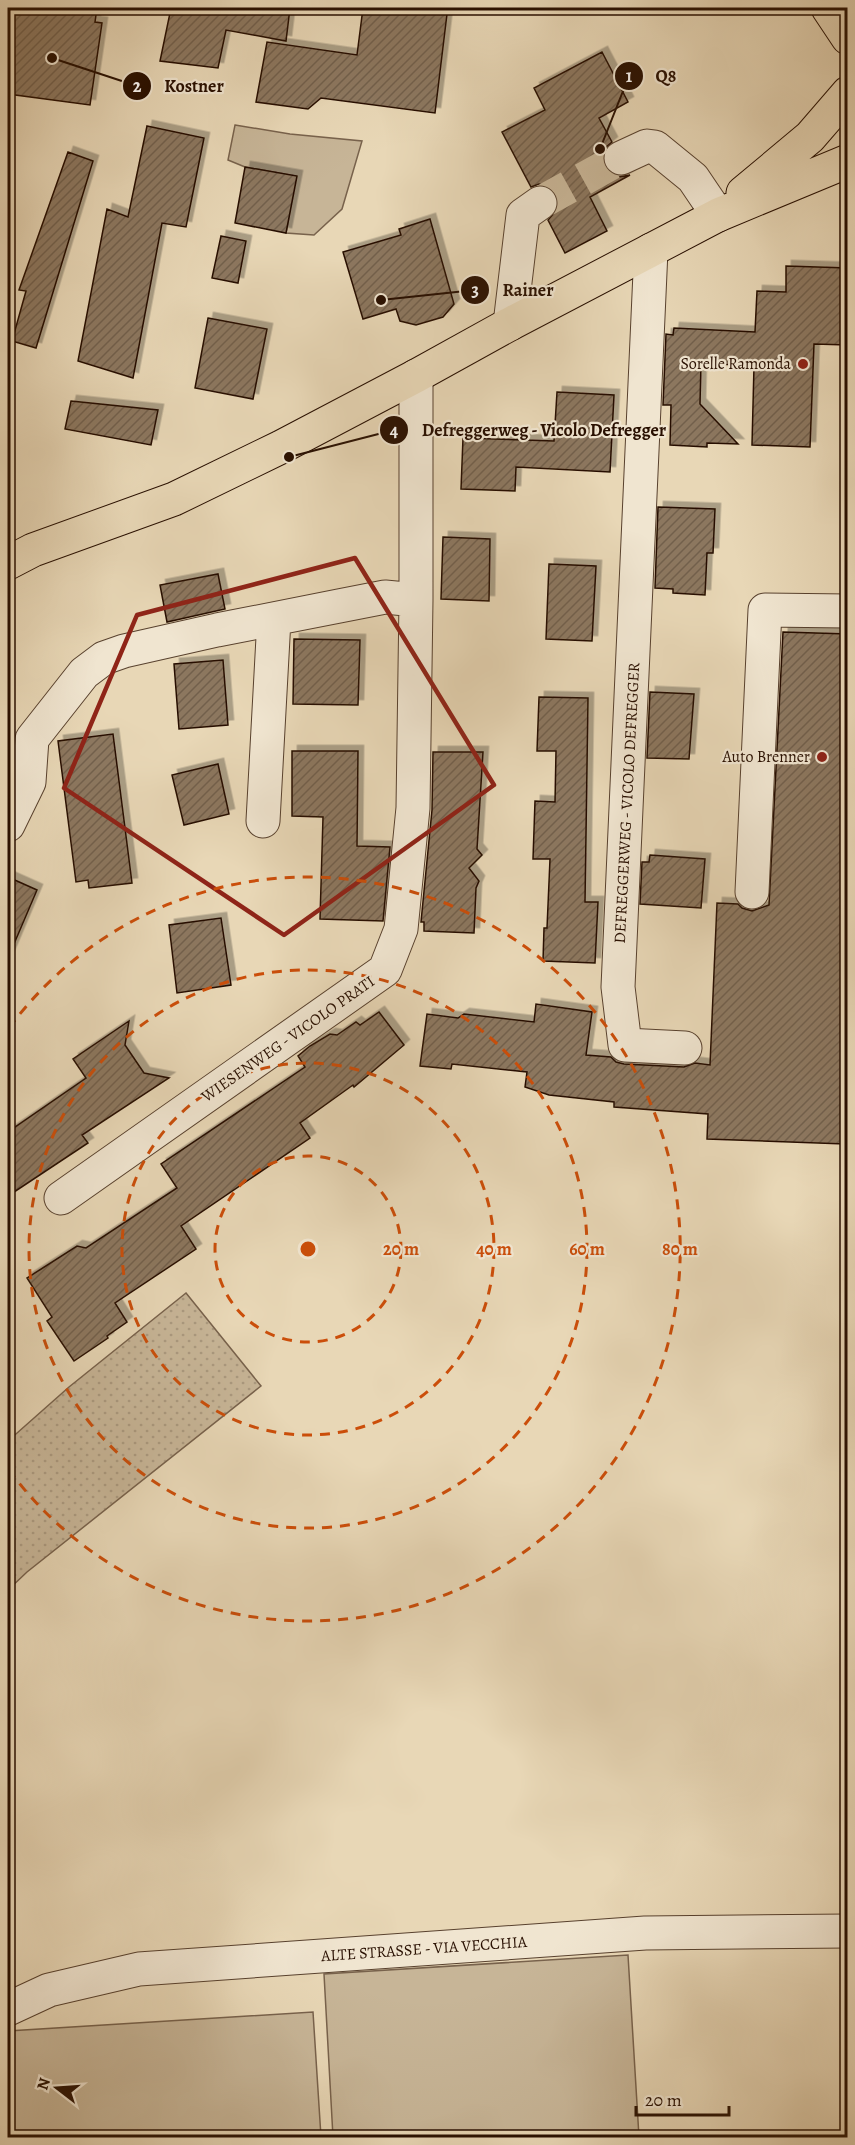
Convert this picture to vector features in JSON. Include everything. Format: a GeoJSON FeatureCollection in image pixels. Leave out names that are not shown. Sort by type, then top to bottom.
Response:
{"type":"FeatureCollection","features":[{"type":"Feature","properties":{"kind":"main road"},"geometry":{"type":"LineString","coordinates":[[828,8],[848,38]]}},
{"type":"Feature","properties":{"kind":"main road"},"geometry":{"type":"LineString","coordinates":[[718,215],[810,137],[848,93]]}},
{"type":"Feature","properties":{"kind":"main road"},"geometry":{"type":"LineString","coordinates":[[8,563],[33,550],[174,499],[281,447],[718,215],[848,161]]}},
{"type":"Feature","properties":{"kind":"street"},"geometry":{"type":"LineString","coordinates":[[621,158],[647,146],[655,147],[693,178],[718,215]]}},
{"type":"Feature","properties":{"kind":"street"},"geometry":{"type":"LineString","coordinates":[[510,324],[523,215],[540,203]]}},
{"type":"Feature","properties":{"kind":"street","name":"DEFREGGERWEG - VICOLO DEFREGGER"},"geometry":{"type":"LineString","coordinates":[[651,250],[618,987],[625,1045],[685,1048]]}},
{"type":"Feature","properties":{"kind":"street","name":"WIESENWEG - VICOLO PRATI"},"geometry":{"type":"LineString","coordinates":[[61,1198],[385,970],[401,929],[413,808],[416,376]]}},
{"type":"Feature","properties":{"kind":"street"},"geometry":{"type":"LineString","coordinates":[[8,825],[28,782],[32,739],[84,673],[104,658],[124,651],[386,597],[416,600]]}},
{"type":"Feature","properties":{"kind":"street"},"geometry":{"type":"LineString","coordinates":[[752,892],[765,610],[848,611]]}},
{"type":"Feature","properties":{"kind":"street"},"geometry":{"type":"LineString","coordinates":[[263,821],[274,619]]}},
{"type":"Feature","properties":{"kind":"street","name":"ALTE STRASSE - VIA VECCHIA"},"geometry":{"type":"LineString","coordinates":[[8,2009],[50,1990],[139,1969],[645,1934],[848,1931]]}},
{"type":"Feature","properties":{"kind":"highlighted area"},"geometry":{"type":"Polygon","coordinates":[[[355,558],[494,785],[284,935],[64,788],[137,615],[355,558]]]}},
{"type":"Feature","properties":{"kind":"shaded area"},"geometry":{"type":"Polygon","coordinates":[[[235,125],[290,134],[362,141],[342,209],[314,235],[286,233],[296,176],[245,167],[228,160],[235,125]]]}},
{"type":"Feature","properties":{"kind":"shaded area"},"geometry":{"type":"Polygon","coordinates":[[[186,1293],[261,1386],[27,1572],[8,1590],[8,1441],[69,1387],[186,1293]]]}},
{"type":"Feature","properties":{"kind":"shaded area"},"geometry":{"type":"Polygon","coordinates":[[[628,1955],[639,2137],[333,2137],[324,1974],[628,1955]]]}},
{"type":"Feature","properties":{"kind":"shaded area"},"geometry":{"type":"Polygon","coordinates":[[[313,2012],[321,2137],[8,2137],[8,2031],[313,2012]]]}},
{"type":"Feature","properties":{"kind":"building"},"geometry":{"type":"Polygon","coordinates":[[[8,8],[97,8],[95,22],[102,23],[90,105],[8,94],[8,8]]]}},
{"type":"Feature","properties":{"kind":"building"},"geometry":{"type":"Polygon","coordinates":[[[171,8],[290,8],[286,41],[226,30],[218,68],[160,61],[171,8]]]}},
{"type":"Feature","properties":{"kind":"building"},"geometry":{"type":"Polygon","coordinates":[[[363,8],[398,8],[447,14],[435,113],[321,98],[308,109],[256,102],[267,42],[357,55],[363,8]]]}},
{"type":"Feature","properties":{"kind":"building"},"geometry":{"type":"Polygon","coordinates":[[[602,52],[628,102],[599,118],[612,142],[605,148],[602,156],[604,165],[611,174],[619,177],[630,175],[590,197],[607,231],[565,253],[548,220],[557,210],[559,201],[556,193],[547,186],[539,184],[531,187],[502,132],[545,110],[534,88],[602,52]]]}},
{"type":"Feature","properties":{"kind":"building"},"geometry":{"type":"Polygon","coordinates":[[[147,126],[204,138],[186,227],[162,223],[133,378],[78,361],[107,209],[128,217],[147,126]]]}},
{"type":"Feature","properties":{"kind":"building"},"geometry":{"type":"Polygon","coordinates":[[[68,152],[93,161],[36,348],[12,341],[26,291],[19,290],[68,152]]]}},
{"type":"Feature","properties":{"kind":"building"},"geometry":{"type":"Polygon","coordinates":[[[245,167],[297,176],[286,233],[235,223],[245,167]]]}},
{"type":"Feature","properties":{"kind":"building"},"geometry":{"type":"Polygon","coordinates":[[[430,219],[454,304],[443,317],[416,325],[400,321],[396,309],[363,319],[343,252],[401,235],[399,229],[430,219]]]}},
{"type":"Feature","properties":{"kind":"building"},"geometry":{"type":"Polygon","coordinates":[[[221,236],[246,241],[238,283],[212,278],[221,236]]]}},
{"type":"Feature","properties":{"kind":"building"},"geometry":{"type":"Polygon","coordinates":[[[786,266],[848,268],[848,345],[814,344],[810,447],[752,445],[754,366],[701,363],[700,404],[738,444],[707,443],[707,447],[670,445],[671,405],[663,405],[666,334],[673,335],[674,328],[755,332],[757,291],[786,292],[786,266]]]}},
{"type":"Feature","properties":{"kind":"building"},"geometry":{"type":"Polygon","coordinates":[[[208,318],[267,329],[253,399],[195,388],[208,318]]]}},
{"type":"Feature","properties":{"kind":"building"},"geometry":{"type":"Polygon","coordinates":[[[557,392],[614,395],[610,472],[516,467],[515,491],[461,489],[463,438],[554,441],[557,392]]]}},
{"type":"Feature","properties":{"kind":"building"},"geometry":{"type":"Polygon","coordinates":[[[71,401],[158,410],[151,445],[65,429],[71,401]]]}},
{"type":"Feature","properties":{"kind":"building"},"geometry":{"type":"Polygon","coordinates":[[[658,507],[715,509],[713,553],[707,553],[705,595],[673,593],[673,589],[655,588],[658,507]]]}},
{"type":"Feature","properties":{"kind":"building"},"geometry":{"type":"Polygon","coordinates":[[[443,537],[490,539],[489,601],[441,599],[443,537]]]}},
{"type":"Feature","properties":{"kind":"building"},"geometry":{"type":"Polygon","coordinates":[[[549,564],[596,566],[592,641],[546,639],[549,564]]]}},
{"type":"Feature","properties":{"kind":"building"},"geometry":{"type":"Polygon","coordinates":[[[218,574],[225,609],[167,622],[160,585],[218,574]]]}},
{"type":"Feature","properties":{"kind":"building"},"geometry":{"type":"Polygon","coordinates":[[[783,632],[848,634],[848,1078],[845,1144],[707,1139],[708,1114],[614,1107],[614,1102],[549,1095],[525,1087],[527,1072],[452,1064],[451,1069],[420,1066],[427,1014],[458,1018],[464,1014],[534,1022],[536,1004],[592,1012],[586,1055],[611,1057],[616,1062],[624,1064],[684,1067],[695,1063],[710,1065],[717,903],[738,904],[752,911],[769,905],[783,632]]]}},
{"type":"Feature","properties":{"kind":"building"},"geometry":{"type":"Polygon","coordinates":[[[294,639],[360,640],[358,705],[293,704],[294,639]]]}},
{"type":"Feature","properties":{"kind":"building"},"geometry":{"type":"Polygon","coordinates":[[[223,660],[228,725],[179,729],[174,664],[223,660]]]}},
{"type":"Feature","properties":{"kind":"building"},"geometry":{"type":"Polygon","coordinates":[[[650,692],[694,694],[689,759],[647,758],[650,692]]]}},
{"type":"Feature","properties":{"kind":"building"},"geometry":{"type":"Polygon","coordinates":[[[539,697],[588,698],[585,902],[598,902],[595,963],[543,961],[550,859],[533,859],[535,801],[555,802],[556,751],[537,751],[539,697]]]}},
{"type":"Feature","properties":{"kind":"building"},"geometry":{"type":"Polygon","coordinates":[[[113,734],[132,883],[89,888],[88,880],[76,882],[58,741],[113,734]]]}},
{"type":"Feature","properties":{"kind":"building"},"geometry":{"type":"Polygon","coordinates":[[[292,751],[358,751],[357,846],[390,847],[383,921],[320,919],[323,817],[292,816],[292,751]]]}},
{"type":"Feature","properties":{"kind":"building"},"geometry":{"type":"Polygon","coordinates":[[[433,752],[483,752],[477,849],[482,855],[469,868],[479,881],[476,888],[474,933],[424,931],[424,922],[421,922],[432,810],[433,752]]]}},
{"type":"Feature","properties":{"kind":"building"},"geometry":{"type":"Polygon","coordinates":[[[218,764],[229,814],[184,825],[172,775],[218,764]]]}},
{"type":"Feature","properties":{"kind":"building"},"geometry":{"type":"Polygon","coordinates":[[[650,855],[705,859],[701,908],[640,904],[642,862],[649,862],[650,855]]]}},
{"type":"Feature","properties":{"kind":"building"},"geometry":{"type":"Polygon","coordinates":[[[8,877],[37,890],[8,958],[8,877]]]}},
{"type":"Feature","properties":{"kind":"building"},"geometry":{"type":"Polygon","coordinates":[[[221,918],[231,985],[177,993],[169,925],[221,918]]]}},
{"type":"Feature","properties":{"kind":"building"},"geometry":{"type":"Polygon","coordinates":[[[379,1012],[404,1045],[354,1087],[353,1085],[300,1123],[310,1138],[181,1226],[196,1249],[115,1303],[127,1322],[74,1361],[47,1321],[52,1317],[27,1278],[77,1246],[86,1248],[177,1188],[161,1164],[305,1067],[298,1056],[310,1046],[330,1034],[337,1035],[356,1022],[360,1025],[379,1012]]]}},
{"type":"Feature","properties":{"kind":"building"},"geometry":{"type":"Polygon","coordinates":[[[129,1021],[125,1045],[144,1073],[169,1078],[82,1135],[88,1143],[8,1196],[8,1132],[86,1078],[73,1059],[129,1021]]]}},
{"type":"Feature","properties":{"kind":"tunnel"},"geometry":{"type":"LineString","coordinates":[[540,203],[621,158]]}},
{"type":"Feature","properties":{"kind":"place","name":"Kostner"},"geometry":{"type":"Point","coordinates":[52,58]}},
{"type":"Feature","properties":{"kind":"place","name":"Q8"},"geometry":{"type":"Point","coordinates":[600,149]}},
{"type":"Feature","properties":{"kind":"place","name":"Rainer"},"geometry":{"type":"Point","coordinates":[381,300]}},
{"type":"Feature","properties":{"kind":"place","name":"Sorelle Ramonda"},"geometry":{"type":"Point","coordinates":[803,364]}},
{"type":"Feature","properties":{"kind":"place","name":"Defreggerweg - Vicolo Defregger"},"geometry":{"type":"Point","coordinates":[289,457]}},
{"type":"Feature","properties":{"kind":"place","name":"Auto Brenner"},"geometry":{"type":"Point","coordinates":[822,757]}}]}
